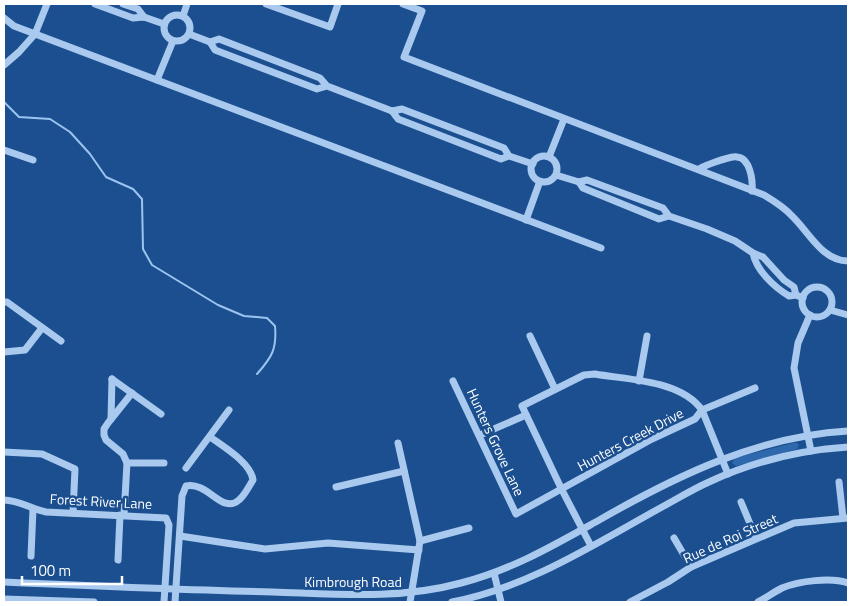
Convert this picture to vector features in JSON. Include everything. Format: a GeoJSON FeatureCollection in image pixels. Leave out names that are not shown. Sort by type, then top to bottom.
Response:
{"type":"FeatureCollection","features":[{"type":"Feature","properties":{"kind":"street"},"geometry":{"type":"LineString","coordinates":[[4,66],[20,52],[35,34],[47,4]]}},
{"type":"Feature","properties":{"kind":"street"},"geometry":{"type":"LineString","coordinates":[[95,4],[133,18],[144,17],[164,24]]}},
{"type":"Feature","properties":{"kind":"street"},"geometry":{"type":"LineString","coordinates":[[123,4],[138,9],[144,17]]}},
{"type":"Feature","properties":{"kind":"street"},"geometry":{"type":"LineString","coordinates":[[183,16],[187,4]]}},
{"type":"Feature","properties":{"kind":"street"},"geometry":{"type":"LineString","coordinates":[[266,4],[330,27],[338,4]]}},
{"type":"Feature","properties":{"kind":"street"},"geometry":{"type":"LineString","coordinates":[[403,4],[422,11],[404,57],[764,195],[793,216],[825,253],[833,258],[848,261]]}},
{"type":"Feature","properties":{"kind":"street"},"geometry":{"type":"LineString","coordinates":[[174,15],[183,16],[189,23],[189,34],[182,41],[173,41],[166,37],[164,24],[174,15]]}},
{"type":"Feature","properties":{"kind":"street"},"geometry":{"type":"LineString","coordinates":[[4,18],[14,26],[601,248]]}},
{"type":"Feature","properties":{"kind":"street"},"geometry":{"type":"LineString","coordinates":[[189,34],[210,42],[215,50],[317,89],[327,86]]}},
{"type":"Feature","properties":{"kind":"street"},"geometry":{"type":"LineString","coordinates":[[210,42],[219,39],[320,78],[327,86],[392,111],[398,119],[501,159],[509,156],[533,164]]}},
{"type":"Feature","properties":{"kind":"street"},"geometry":{"type":"LineString","coordinates":[[157,80],[173,41]]}},
{"type":"Feature","properties":{"kind":"street"},"geometry":{"type":"LineString","coordinates":[[392,111],[402,109],[494,144],[504,148],[509,156]]}},
{"type":"Feature","properties":{"kind":"street"},"geometry":{"type":"LineString","coordinates":[[549,157],[564,119]]}},
{"type":"Feature","properties":{"kind":"street"},"geometry":{"type":"LineString","coordinates":[[4,150],[33,160]]}},
{"type":"Feature","properties":{"kind":"street"},"geometry":{"type":"LineString","coordinates":[[699,169],[706,164],[736,156],[742,158],[747,164],[750,173],[752,191]]}},
{"type":"Feature","properties":{"kind":"street"},"geometry":{"type":"LineString","coordinates":[[541,157],[549,157],[557,166],[556,175],[550,181],[540,181],[532,174],[533,164],[541,157]]}},
{"type":"Feature","properties":{"kind":"street"},"geometry":{"type":"LineString","coordinates":[[556,175],[579,182],[587,180],[664,208],[669,216]]}},
{"type":"Feature","properties":{"kind":"street"},"geometry":{"type":"LineString","coordinates":[[526,220],[540,181]]}},
{"type":"Feature","properties":{"kind":"street"},"geometry":{"type":"LineString","coordinates":[[579,182],[583,188],[659,219],[669,216],[723,236],[763,257],[783,279],[794,287],[800,296],[803,307],[810,315],[823,316],[830,310],[832,305],[831,296],[824,288],[814,287],[800,296],[789,296],[776,287],[754,263],[753,253]]}},
{"type":"Feature","properties":{"kind":"street"},"geometry":{"type":"LineString","coordinates":[[776,287],[783,279]]}},
{"type":"Feature","properties":{"kind":"street"},"geometry":{"type":"LineString","coordinates":[[4,302],[7,302],[61,341]]}},
{"type":"Feature","properties":{"kind":"street"},"geometry":{"type":"LineString","coordinates":[[830,310],[848,315]]}},
{"type":"Feature","properties":{"kind":"street"},"geometry":{"type":"LineString","coordinates":[[810,315],[798,343],[794,368],[811,451]]}},
{"type":"Feature","properties":{"kind":"street"},"geometry":{"type":"LineString","coordinates":[[4,352],[25,350],[42,328]]}},
{"type":"Feature","properties":{"kind":"street"},"geometry":{"type":"LineString","coordinates":[[530,336],[556,389]]}},
{"type":"Feature","properties":{"kind":"street"},"geometry":{"type":"LineString","coordinates":[[639,381],[647,336]]}},
{"type":"Feature","properties":{"kind":"street"},"geometry":{"type":"LineString","coordinates":[[591,546],[522,406],[584,375],[595,374],[672,387],[697,402],[728,474]]}},
{"type":"Feature","properties":{"kind":"street"},"geometry":{"type":"LineString","coordinates":[[111,419],[112,379],[161,414]]}},
{"type":"Feature","properties":{"kind":"street","name":"Hunters Grove Lane"},"geometry":{"type":"LineString","coordinates":[[453,380],[516,514]]}},
{"type":"Feature","properties":{"kind":"street","name":"Hunters Creek Drive"},"geometry":{"type":"LineString","coordinates":[[516,514],[652,439],[695,419],[702,410],[755,388]]}},
{"type":"Feature","properties":{"kind":"street"},"geometry":{"type":"LineString","coordinates":[[118,560],[127,463],[123,454],[106,440],[104,429],[132,393]]}},
{"type":"Feature","properties":{"kind":"street"},"geometry":{"type":"LineString","coordinates":[[186,468],[228,410]]}},
{"type":"Feature","properties":{"kind":"street"},"geometry":{"type":"LineString","coordinates":[[480,435],[526,415]]}},
{"type":"Feature","properties":{"kind":"street","name":"Kimbrough Road"},"geometry":{"type":"LineString","coordinates":[[4,582],[165,588],[313,598],[410,593],[460,584],[494,574],[552,547],[677,478],[749,449],[808,436],[848,431]]}},
{"type":"Feature","properties":{"kind":"street"},"geometry":{"type":"LineString","coordinates":[[175,602],[182,496],[186,486],[202,487],[225,503],[232,504],[240,499],[254,480],[246,465],[210,436]]}},
{"type":"Feature","properties":{"kind":"street"},"geometry":{"type":"LineString","coordinates":[[398,443],[420,541],[410,602]]}},
{"type":"Feature","properties":{"kind":"street"},"geometry":{"type":"LineString","coordinates":[[452,602],[498,590],[522,580],[591,546],[707,482],[757,464],[811,451],[848,447]]}},
{"type":"Feature","properties":{"kind":"street"},"geometry":{"type":"LineString","coordinates":[[4,452],[42,454],[75,469],[74,513]]}},
{"type":"Feature","properties":{"kind":"street"},"geometry":{"type":"LineString","coordinates":[[127,463],[164,463]]}},
{"type":"Feature","properties":{"kind":"street"},"geometry":{"type":"LineString","coordinates":[[336,486],[404,471]]}},
{"type":"Feature","properties":{"kind":"street"},"geometry":{"type":"LineString","coordinates":[[839,482],[845,518]]}},
{"type":"Feature","properties":{"kind":"street","name":"Forest River Lane"},"geometry":{"type":"LineString","coordinates":[[4,500],[12,500],[46,512],[159,516],[166,518],[168,521],[169,542],[165,588]]}},
{"type":"Feature","properties":{"kind":"street"},"geometry":{"type":"LineString","coordinates":[[741,502],[756,538]]}},
{"type":"Feature","properties":{"kind":"street"},"geometry":{"type":"LineString","coordinates":[[31,556],[33,509]]}},
{"type":"Feature","properties":{"kind":"street","name":"Rue de Roi Street"},"geometry":{"type":"LineString","coordinates":[[630,602],[668,582],[690,567],[794,523],[845,518]]}},
{"type":"Feature","properties":{"kind":"street"},"geometry":{"type":"LineString","coordinates":[[420,541],[469,528]]}},
{"type":"Feature","properties":{"kind":"street"},"geometry":{"type":"LineString","coordinates":[[180,536],[265,549],[328,543],[419,550]]}},
{"type":"Feature","properties":{"kind":"street"},"geometry":{"type":"LineString","coordinates":[[674,538],[690,567]]}},
{"type":"Feature","properties":{"kind":"street"},"geometry":{"type":"LineString","coordinates":[[494,574],[501,602]]}},
{"type":"Feature","properties":{"kind":"street"},"geometry":{"type":"LineString","coordinates":[[758,602],[782,588],[800,583],[820,580],[848,583]]}},
{"type":"Feature","properties":{"kind":"street"},"geometry":{"type":"LineString","coordinates":[[164,602],[165,588]]}},
{"type":"Feature","properties":{"kind":"street"},"geometry":{"type":"LineString","coordinates":[[4,598],[94,602]]}},
{"type":"Feature","properties":{"kind":"shaded area"},"geometry":{"type":"Polygon","coordinates":[[[793,443],[799,445],[797,449],[736,466],[732,463],[735,458],[793,443]]]}},
{"type":"Feature","properties":{"kind":"waterway"},"geometry":{"type":"LineString","coordinates":[[4,102],[19,117],[50,119],[70,132],[90,154],[106,177],[133,189],[142,199],[143,249],[152,265],[218,305],[244,316],[267,318],[275,326],[274,347],[266,363],[257,374]]}}]}
